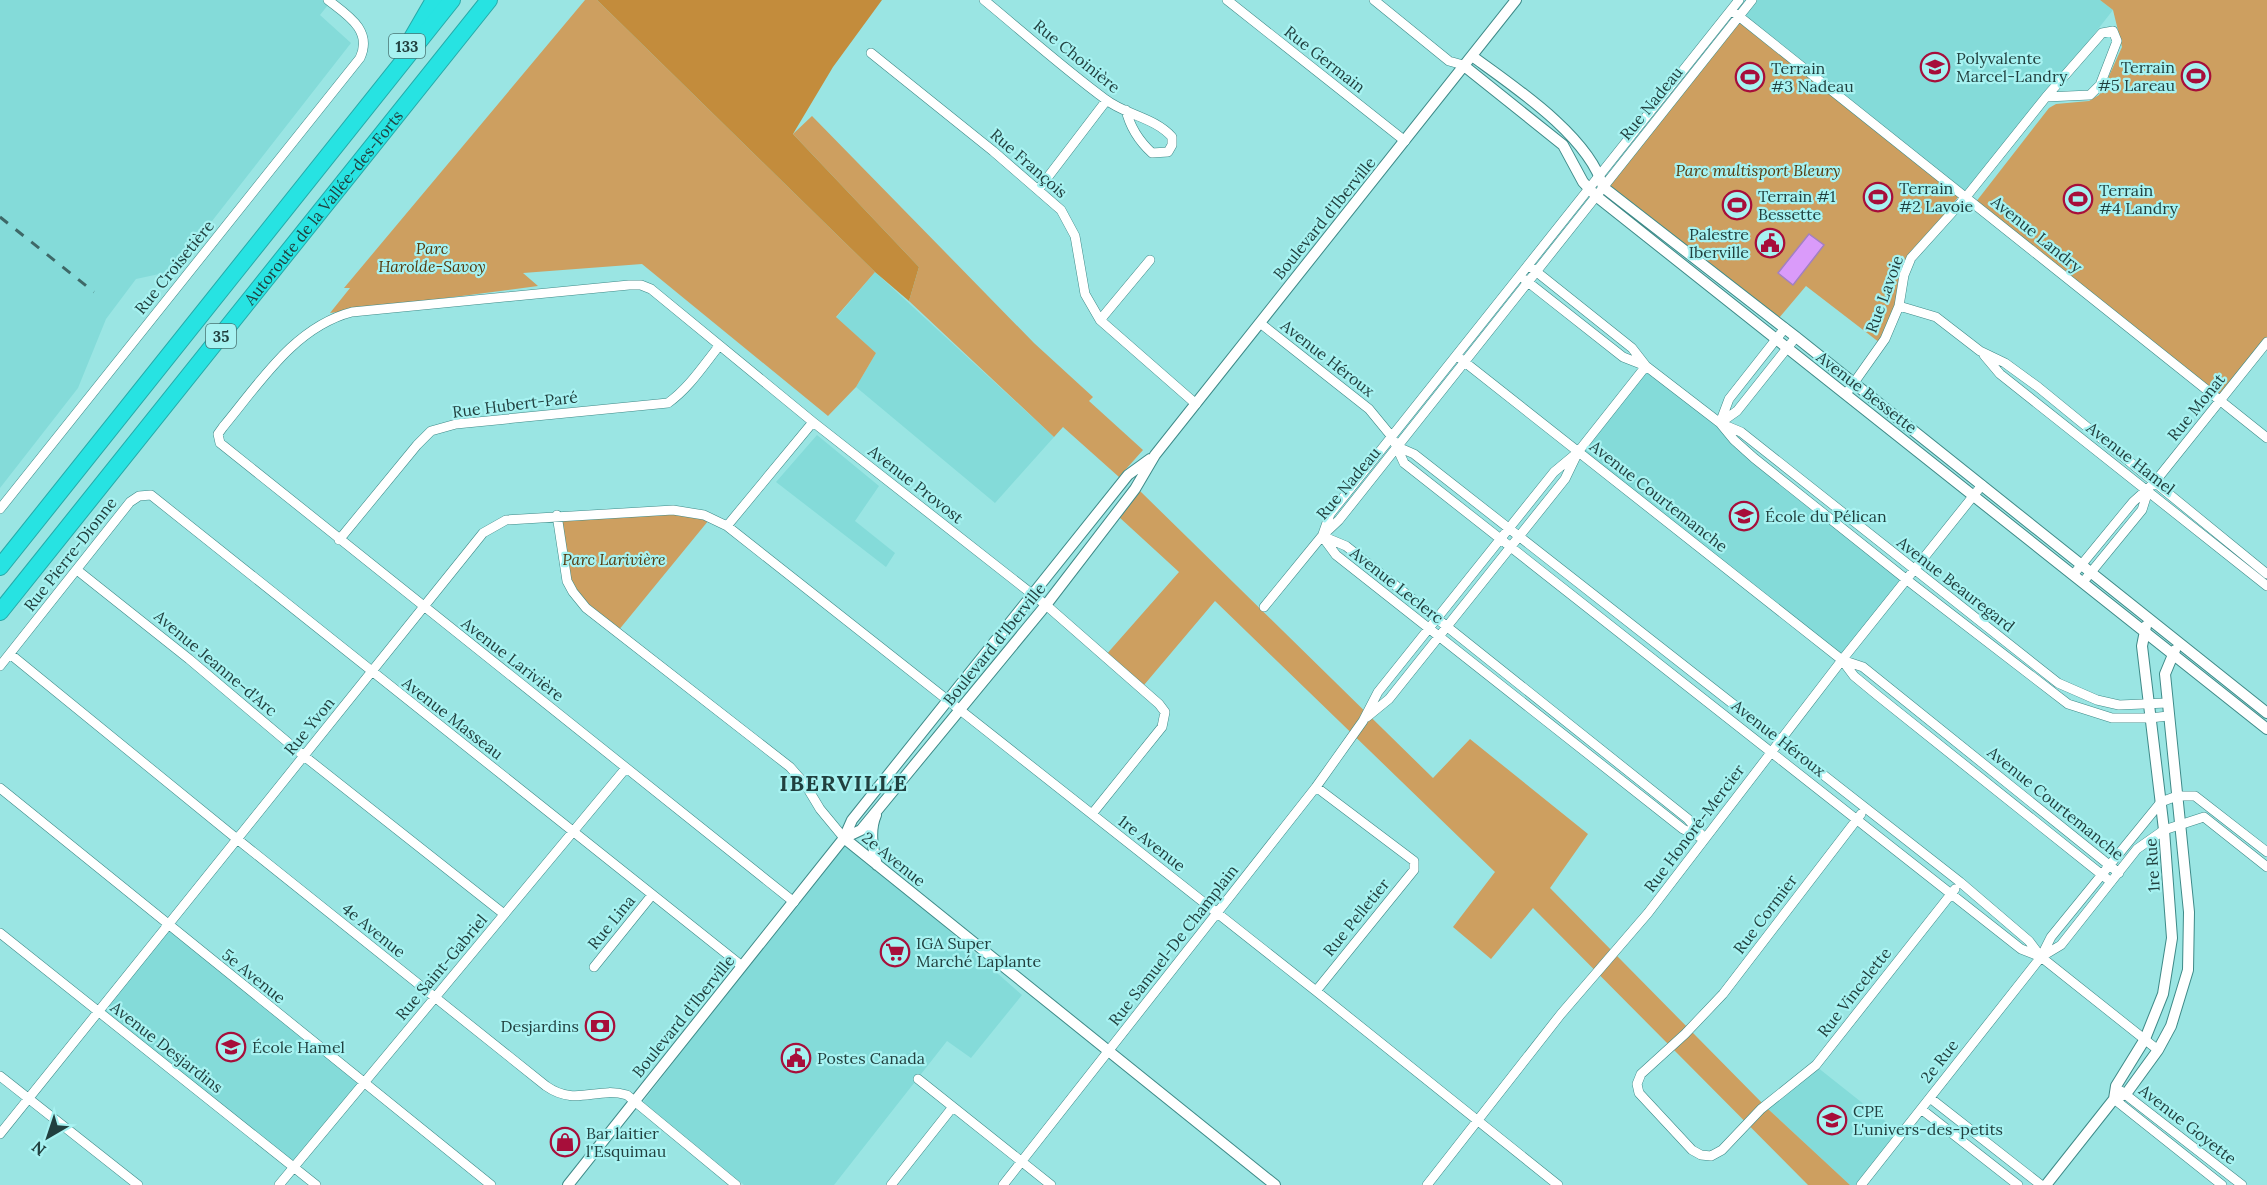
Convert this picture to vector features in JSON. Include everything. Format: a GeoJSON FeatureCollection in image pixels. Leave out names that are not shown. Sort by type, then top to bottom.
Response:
{"type":"FeatureCollection","features":[{"type":"Feature","properties":{"kind":"highway","name":"133"},"geometry":{"type":"LineString","coordinates":[[385,85],[434,0]]}},
{"type":"Feature","properties":{"kind":"highway","name":"Autoroute de la Vallée-des-Forts"},"geometry":{"type":"LineString","coordinates":[[0,567],[452,0]]}},
{"type":"Feature","properties":{"kind":"highway","name":"Autoroute de la Vallée-des-Forts"},"geometry":{"type":"LineString","coordinates":[[0,612],[489,0]]}},
{"type":"Feature","properties":{"kind":"street","name":"Rue Croisetière"},"geometry":{"type":"LineString","coordinates":[[0,509],[362,54],[364,40],[356,24],[328,0]]}},
{"type":"Feature","properties":{"kind":"street","name":"Rue Choinière"},"geometry":{"type":"LineString","coordinates":[[984,0],[1106,101],[1126,110],[1166,130],[1172,137],[1172,145],[1168,152],[1152,153],[1129,123],[1126,110]]}},
{"type":"Feature","properties":{"kind":"street","name":"Rue Germain"},"geometry":{"type":"LineString","coordinates":[[1227,0],[1405,141]]}},
{"type":"Feature","properties":{"kind":"street"},"geometry":{"type":"LineString","coordinates":[[1374,0],[1449,61],[1463,66]]}},
{"type":"Feature","properties":{"kind":"street","name":"Boulevard d'Iberville"},"geometry":{"type":"LineString","coordinates":[[844,838],[861,830],[1046,605],[1135,489],[1155,455],[1516,0]]}},
{"type":"Feature","properties":{"kind":"street","name":"Rue Nadeau"},"geometry":{"type":"LineString","coordinates":[[1322,536],[1339,520],[1398,447],[1461,359],[1593,192],[1600,175],[1739,0]]}},
{"type":"Feature","properties":{"kind":"street","name":"Rue Nadeau"},"geometry":{"type":"LineString","coordinates":[[1593,192],[1603,187],[1752,0]]}},
{"type":"Feature","properties":{"kind":"street","name":"Avenue Landry"},"geometry":{"type":"LineString","coordinates":[[1731,10],[2267,438]]}},
{"type":"Feature","properties":{"kind":"street","name":"Rue Lavoie"},"geometry":{"type":"LineString","coordinates":[[1846,394],[1885,339],[1899,306],[1904,275],[1911,258],[1966,197],[2046,97],[2103,33],[2113,31],[2118,41],[2100,85],[2090,95],[2046,97]]}},
{"type":"Feature","properties":{"kind":"street","name":"Rue François"},"geometry":{"type":"LineString","coordinates":[[871,53],[993,151],[1061,210],[1075,236],[1085,294],[1100,320],[1196,404]]}},
{"type":"Feature","properties":{"kind":"street"},"geometry":{"type":"LineString","coordinates":[[1472,56],[1528,97],[1575,140],[1600,175],[1603,187]]}},
{"type":"Feature","properties":{"kind":"street","name":"Avenue Bessette"},"geometry":{"type":"LineString","coordinates":[[1463,66],[1563,145],[1583,183],[1593,192],[2267,729]]}},
{"type":"Feature","properties":{"kind":"street"},"geometry":{"type":"LineString","coordinates":[[1518,108],[1528,97]]}},
{"type":"Feature","properties":{"kind":"street"},"geometry":{"type":"LineString","coordinates":[[1038,190],[1106,101]]}},
{"type":"Feature","properties":{"kind":"street","name":"Avenue Bessette"},"geometry":{"type":"LineString","coordinates":[[1603,187],[1785,328],[2267,713]]}},
{"type":"Feature","properties":{"kind":"street"},"geometry":{"type":"LineString","coordinates":[[1100,320],[1150,260]]}},
{"type":"Feature","properties":{"kind":"street","name":"Avenue Beauregard"},"geometry":{"type":"LineString","coordinates":[[1532,268],[1632,348],[1646,366],[1720,423],[1734,440],[1754,458],[2068,704],[2112,718],[2168,716]]}},
{"type":"Feature","properties":{"kind":"street","name":"Avenue Beauregard"},"geometry":{"type":"LineString","coordinates":[[1523,279],[1623,357],[1646,366]]}},
{"type":"Feature","properties":{"kind":"street","name":"Avenue Provost"},"geometry":{"type":"LineString","coordinates":[[217,438],[223,427],[292,346],[313,329],[336,317],[371,309],[643,285],[1046,605],[1159,704],[1164,712],[1162,727],[1092,814]]}},
{"type":"Feature","properties":{"kind":"street","name":"Avenue Hamel"},"geometry":{"type":"LineString","coordinates":[[1899,306],[1936,317],[1980,351],[2005,363],[2038,387],[2267,586]]}},
{"type":"Feature","properties":{"kind":"street","name":"Avenue Héroux"},"geometry":{"type":"LineString","coordinates":[[1260,323],[1369,409],[1392,437],[1404,463],[2021,949],[2041,957]]}},
{"type":"Feature","properties":{"kind":"street"},"geometry":{"type":"LineString","coordinates":[[1720,423],[1729,399],[1785,328]]}},
{"type":"Feature","properties":{"kind":"street"},"geometry":{"type":"LineString","coordinates":[[1720,423],[1737,411],[1796,337]]}},
{"type":"Feature","properties":{"kind":"street","name":"Rue Monat"},"geometry":{"type":"LineString","coordinates":[[2073,575],[2133,502],[2151,487],[2267,342]]}},
{"type":"Feature","properties":{"kind":"street","name":"Rue Hubert-Paré"},"geometry":{"type":"LineString","coordinates":[[339,540],[430,431],[456,424],[668,403],[690,384],[719,346]]}},
{"type":"Feature","properties":{"kind":"street","name":"Rue Nadeau"},"geometry":{"type":"LineString","coordinates":[[1322,536],[1330,514],[1392,437],[1461,359]]}},
{"type":"Feature","properties":{"kind":"street","name":"Avenue Courtemanche"},"geometry":{"type":"LineString","coordinates":[[1461,359],[1842,660],[1862,682],[2111,882]]}},
{"type":"Feature","properties":{"kind":"street","name":"Rue Samuel-De Champlain"},"geometry":{"type":"LineString","coordinates":[[1363,721],[1389,699],[1510,548],[1517,536],[1565,478],[1578,452],[1646,366]]}},
{"type":"Feature","properties":{"kind":"street"},"geometry":{"type":"LineString","coordinates":[[727,526],[813,422]]}},
{"type":"Feature","properties":{"kind":"street","name":"Avenue Beauregard"},"geometry":{"type":"LineString","coordinates":[[1720,423],[1741,432],[2058,683],[2097,700],[2119,705],[2167,703]]}},
{"type":"Feature","properties":{"kind":"street","name":"Avenue Larivière"},"geometry":{"type":"LineString","coordinates":[[217,438],[226,449],[339,540],[794,902]]}},
{"type":"Feature","properties":{"kind":"street","name":"Avenue Héroux"},"geometry":{"type":"LineString","coordinates":[[1398,447],[1414,454],[1865,810],[1960,882],[2029,941],[2041,957],[2158,1050]]}},
{"type":"Feature","properties":{"kind":"street","name":"Rue Samuel-De Champlain"},"geometry":{"type":"LineString","coordinates":[[1003,1185],[1316,787],[1363,721],[1378,692],[1554,472],[1578,452]]}},
{"type":"Feature","properties":{"kind":"street","name":"Boulevard d'Iberville"},"geometry":{"type":"LineString","coordinates":[[568,1185],[794,902],[844,838],[852,820],[947,700],[1128,475],[1155,455]]}},
{"type":"Feature","properties":{"kind":"street","name":"Rue Honoré-Mercier"},"geometry":{"type":"LineString","coordinates":[[1427,1185],[1561,1014],[1648,913],[1842,660],[1982,485]]}},
{"type":"Feature","properties":{"kind":"street","name":"Avenue Hamel"},"geometry":{"type":"LineString","coordinates":[[2151,487],[2267,574]]}},
{"type":"Feature","properties":{"kind":"street","name":"Rue Monat"},"geometry":{"type":"LineString","coordinates":[[2083,582],[2142,510],[2151,487]]}},
{"type":"Feature","properties":{"kind":"street","name":"Rue Pierre-Dionne"},"geometry":{"type":"LineString","coordinates":[[0,666],[134,499],[145,494]]}},
{"type":"Feature","properties":{"kind":"street","name":"Avenue Masseau"},"geometry":{"type":"LineString","coordinates":[[145,494],[156,498],[742,966]]}},
{"type":"Feature","properties":{"kind":"street","name":"Rue Yvon"},"geometry":{"type":"LineString","coordinates":[[0,1134],[475,542],[491,527],[506,520],[557,515],[673,510],[704,515],[727,526]]}},
{"type":"Feature","properties":{"kind":"street","name":"2e Avenue"},"geometry":{"type":"LineString","coordinates":[[557,515],[567,581],[581,602],[790,767],[805,783],[820,809],[844,838],[1275,1185]]}},
{"type":"Feature","properties":{"kind":"street","name":"1re Avenue"},"geometry":{"type":"LineString","coordinates":[[727,526],[1217,912],[1558,1185]]}},
{"type":"Feature","properties":{"kind":"street"},"geometry":{"type":"LineString","coordinates":[[1264,607],[1322,536]]}},
{"type":"Feature","properties":{"kind":"street","name":"Avenue Leclerc"},"geometry":{"type":"LineString","coordinates":[[1322,536],[1346,546],[1688,819],[1704,838]]}},
{"type":"Feature","properties":{"kind":"street","name":"Avenue Leclerc"},"geometry":{"type":"LineString","coordinates":[[1322,536],[1336,555],[1438,636],[1683,829],[1704,838]]}},
{"type":"Feature","properties":{"kind":"street","name":"Avenue Jeanne-d'Arc"},"geometry":{"type":"LineString","coordinates":[[77,570],[304,756],[504,914]]}},
{"type":"Feature","properties":{"kind":"street","name":"1re Rue"},"geometry":{"type":"LineString","coordinates":[[2114,1099],[2116,1086],[2145,1039],[2163,994],[2172,938],[2164,830],[2142,646],[2144,631],[2149,620]]}},
{"type":"Feature","properties":{"kind":"street"},"geometry":{"type":"LineString","coordinates":[[1636,646],[1644,634]]}},
{"type":"Feature","properties":{"kind":"street","name":"1re Rue"},"geometry":{"type":"LineString","coordinates":[[2046,1185],[2114,1099],[2126,1094],[2158,1050],[2171,1026],[2188,970],[2189,912],[2165,674],[2179,643]]}},
{"type":"Feature","properties":{"kind":"street","name":"4e Avenue"},"geometry":{"type":"LineString","coordinates":[[10,654],[434,998],[555,1092],[578,1097],[611,1091],[627,1095],[736,1185]]}},
{"type":"Feature","properties":{"kind":"street","name":"Avenue Courtemanche"},"geometry":{"type":"LineString","coordinates":[[1842,660],[1863,667],[2119,873]]}},
{"type":"Feature","properties":{"kind":"street"},"geometry":{"type":"LineString","coordinates":[[2023,669],[2031,661]]}},
{"type":"Feature","properties":{"kind":"street"},"geometry":{"type":"LineString","coordinates":[[1504,688],[1513,679]]}},
{"type":"Feature","properties":{"kind":"street","name":"Avenue Courtemanche"},"geometry":{"type":"LineString","coordinates":[[1966,766],[1973,756]]}},
{"type":"Feature","properties":{"kind":"street","name":"Rue Saint-Gabriel"},"geometry":{"type":"LineString","coordinates":[[279,1185],[626,768]]}},
{"type":"Feature","properties":{"kind":"street"},"geometry":{"type":"LineString","coordinates":[[1640,795],[1647,786]]}},
{"type":"Feature","properties":{"kind":"street","name":"Rue Pelletier"},"geometry":{"type":"LineString","coordinates":[[1316,787],[1414,861],[1414,870],[1316,991]]}},
{"type":"Feature","properties":{"kind":"street","name":"5e Avenue"},"geometry":{"type":"LineString","coordinates":[[0,788],[491,1185]]}},
{"type":"Feature","properties":{"kind":"street"},"geometry":{"type":"LineString","coordinates":[[2177,796],[2195,796],[2267,852]]}},
{"type":"Feature","properties":{"kind":"street","name":"2e Rue"},"geometry":{"type":"LineString","coordinates":[[1865,1184],[2041,957],[2051,937],[2109,864],[2161,802],[2177,796]]}},
{"type":"Feature","properties":{"kind":"street"},"geometry":{"type":"LineString","coordinates":[[877,865],[872,823],[878,809]]}},
{"type":"Feature","properties":{"kind":"street","name":"Rue Cormier"},"geometry":{"type":"LineString","coordinates":[[1761,1109],[1722,1150],[1711,1156],[1701,1155],[1692,1150],[1639,1093],[1637,1084],[1641,1074],[1685,1034],[1723,994],[1865,810]]}},
{"type":"Feature","properties":{"kind":"street","name":"2e Rue"},"geometry":{"type":"LineString","coordinates":[[2041,957],[2061,945],[2137,849],[2164,830],[2204,817],[2267,867]]}},
{"type":"Feature","properties":{"kind":"street"},"geometry":{"type":"LineString","coordinates":[[1903,855],[1910,844]]}},
{"type":"Feature","properties":{"kind":"street","name":"Rue Vincelette"},"geometry":{"type":"LineString","coordinates":[[1761,1109],[1816,1065],[1960,882]]}},
{"type":"Feature","properties":{"kind":"street","name":"Rue Lina"},"geometry":{"type":"LineString","coordinates":[[594,967],[652,895]]}},
{"type":"Feature","properties":{"kind":"street","name":"Avenue Desjardins"},"geometry":{"type":"LineString","coordinates":[[0,933],[316,1185]]}},
{"type":"Feature","properties":{"kind":"street"},"geometry":{"type":"LineString","coordinates":[[0,1076],[138,1185]]}},
{"type":"Feature","properties":{"kind":"street"},"geometry":{"type":"LineString","coordinates":[[918,1079],[1051,1185]]}},
{"type":"Feature","properties":{"kind":"street","name":"Avenue Goyette"},"geometry":{"type":"LineString","coordinates":[[2116,1086],[2242,1185]]}},
{"type":"Feature","properties":{"kind":"street"},"geometry":{"type":"LineString","coordinates":[[1930,1098],[2041,1185]]}},
{"type":"Feature","properties":{"kind":"street","name":"Avenue Goyette"},"geometry":{"type":"LineString","coordinates":[[2114,1099],[2222,1185]]}},
{"type":"Feature","properties":{"kind":"street"},"geometry":{"type":"LineString","coordinates":[[891,1185],[952,1108]]}},
{"type":"Feature","properties":{"kind":"street"},"geometry":{"type":"LineString","coordinates":[[1921,1109],[2018,1185]]}},
{"type":"Feature","properties":{"kind":"shaded area"},"geometry":{"type":"Polygon","coordinates":[[[0,0],[332,0],[320,15],[351,43],[173,271],[136,279],[106,319],[78,388],[0,488],[0,0]]]}},
{"type":"Feature","properties":{"kind":"shaded area"},"geometry":{"type":"Polygon","coordinates":[[[597,0],[882,0],[833,67],[793,134],[919,267],[909,301],[875,272],[597,0]]]}},
{"type":"Feature","properties":{"kind":"shaded area","name":"Polyvalente Marcel-Landry"},"geometry":{"type":"Polygon","coordinates":[[[1739,0],[2100,0],[2113,10],[1966,197],[1731,10],[1739,0]]]}},
{"type":"Feature","properties":{"kind":"shaded area"},"geometry":{"type":"Polygon","coordinates":[[[1809,234],[1824,245],[1793,285],[1778,273],[1809,234]]]}},
{"type":"Feature","properties":{"kind":"shaded area"},"geometry":{"type":"Polygon","coordinates":[[[875,272],[1054,437],[995,503],[856,387],[876,353],[836,318],[875,272]]]}},
{"type":"Feature","properties":{"kind":"shaded area","name":"École du Pélican"},"geometry":{"type":"Polygon","coordinates":[[[1646,366],[1907,580],[1842,660],[1578,452],[1646,366]]]}},
{"type":"Feature","properties":{"kind":"shaded area"},"geometry":{"type":"Polygon","coordinates":[[[817,435],[879,486],[855,521],[895,553],[886,567],[776,482],[817,435]]]}},
{"type":"Feature","properties":{"kind":"shaded area"},"geometry":{"type":"Polygon","coordinates":[[[844,838],[1022,995],[971,1058],[947,1041],[834,1185],[744,1185],[643,1102],[844,838]]]}},
{"type":"Feature","properties":{"kind":"shaded area","name":"École Hamel"},"geometry":{"type":"Polygon","coordinates":[[[168,925],[364,1083],[294,1167],[98,1012],[168,925]]]}},
{"type":"Feature","properties":{"kind":"shaded area","name":"CPE L'univers-des-petits"},"geometry":{"type":"Polygon","coordinates":[[[1817,1067],[1899,1132],[1858,1185],[1850,1185],[1768,1109],[1817,1067]]]}},
{"type":"Feature","properties":{"kind":"green space","name":"Parc Harolde-Savoy"},"geometry":{"type":"Polygon","coordinates":[[[585,0],[597,0],[875,272],[836,317],[876,353],[856,387],[828,416],[642,264],[523,273],[538,286],[330,313],[350,288],[344,288],[585,0]]]}},
{"type":"Feature","properties":{"kind":"green space"},"geometry":{"type":"Polygon","coordinates":[[[2100,0],[2267,0],[2267,341],[2219,402],[1972,207],[2049,108],[2056,104],[2089,101],[2099,95],[2104,87],[2122,47],[2113,10],[2100,0]]]}},
{"type":"Feature","properties":{"kind":"green space","name":"Parc multisport Bleury"},"geometry":{"type":"Polygon","coordinates":[[[1739,17],[1959,196],[1912,256],[1884,346],[1806,286],[1779,318],[1603,187],[1739,17]]]}},
{"type":"Feature","properties":{"kind":"green space"},"geometry":{"type":"Polygon","coordinates":[[[812,116],[1034,343],[1093,397],[1089,401],[1143,450],[1119,477],[1063,427],[1054,437],[909,301],[919,267],[793,134],[812,116]]]}},
{"type":"Feature","properties":{"kind":"green space"},"geometry":{"type":"Polygon","coordinates":[[[1140,491],[1433,778],[1470,739],[1588,834],[1550,888],[1768,1109],[1850,1185],[1808,1185],[1533,908],[1491,959],[1453,927],[1495,872],[1215,601],[1144,685],[1105,656],[1179,572],[1119,517],[1140,491]]]}},
{"type":"Feature","properties":{"kind":"green space","name":"Parc Larivière"},"geometry":{"type":"Polygon","coordinates":[[[633,509],[713,515],[618,631],[571,589],[557,515],[633,509]]]}},
{"type":"Feature","properties":{"kind":"railway"},"geometry":{"type":"LineString","coordinates":[[0,217],[94,292]]}},
{"type":"Feature","properties":{"kind":"place","name":"Polyvalente Marcel-Landry"},"geometry":{"type":"Point","coordinates":[1935,67]}},
{"type":"Feature","properties":{"kind":"place","name":"Terrain #5 Lareau"},"geometry":{"type":"Point","coordinates":[2196,76]}},
{"type":"Feature","properties":{"kind":"place","name":"Terrain #3 Nadeau"},"geometry":{"type":"Point","coordinates":[1750,77]}},
{"type":"Feature","properties":{"kind":"place","name":"Terrain #2 Lavoie"},"geometry":{"type":"Point","coordinates":[1878,197]}},
{"type":"Feature","properties":{"kind":"place","name":"Terrain #4 Landry"},"geometry":{"type":"Point","coordinates":[2078,199]}},
{"type":"Feature","properties":{"kind":"place","name":"Terrain #1 Bessette"},"geometry":{"type":"Point","coordinates":[1737,205]}},
{"type":"Feature","properties":{"kind":"place","name":"Palestre Iberville"},"geometry":{"type":"Point","coordinates":[1770,243]}},
{"type":"Feature","properties":{"kind":"place","name":"École du Pélican"},"geometry":{"type":"Point","coordinates":[1744,516]}},
{"type":"Feature","properties":{"kind":"place","name":"IGA Super Marché Laplante"},"geometry":{"type":"Point","coordinates":[895,952]}},
{"type":"Feature","properties":{"kind":"place","name":"Desjardins"},"geometry":{"type":"Point","coordinates":[600,1026]}},
{"type":"Feature","properties":{"kind":"place","name":"École Hamel"},"geometry":{"type":"Point","coordinates":[231,1047]}},
{"type":"Feature","properties":{"kind":"place","name":"Postes Canada"},"geometry":{"type":"Point","coordinates":[796,1058]}},
{"type":"Feature","properties":{"kind":"place","name":"CPE L'univers-des-petits"},"geometry":{"type":"Point","coordinates":[1832,1120]}},
{"type":"Feature","properties":{"kind":"place","name":"Bar laitier l'Esquimau"},"geometry":{"type":"Point","coordinates":[565,1142]}},
{"type":"Feature","properties":{"kind":"district","name":"IBERVILLE"},"geometry":{"type":"Point","coordinates":[844,783]}}]}
